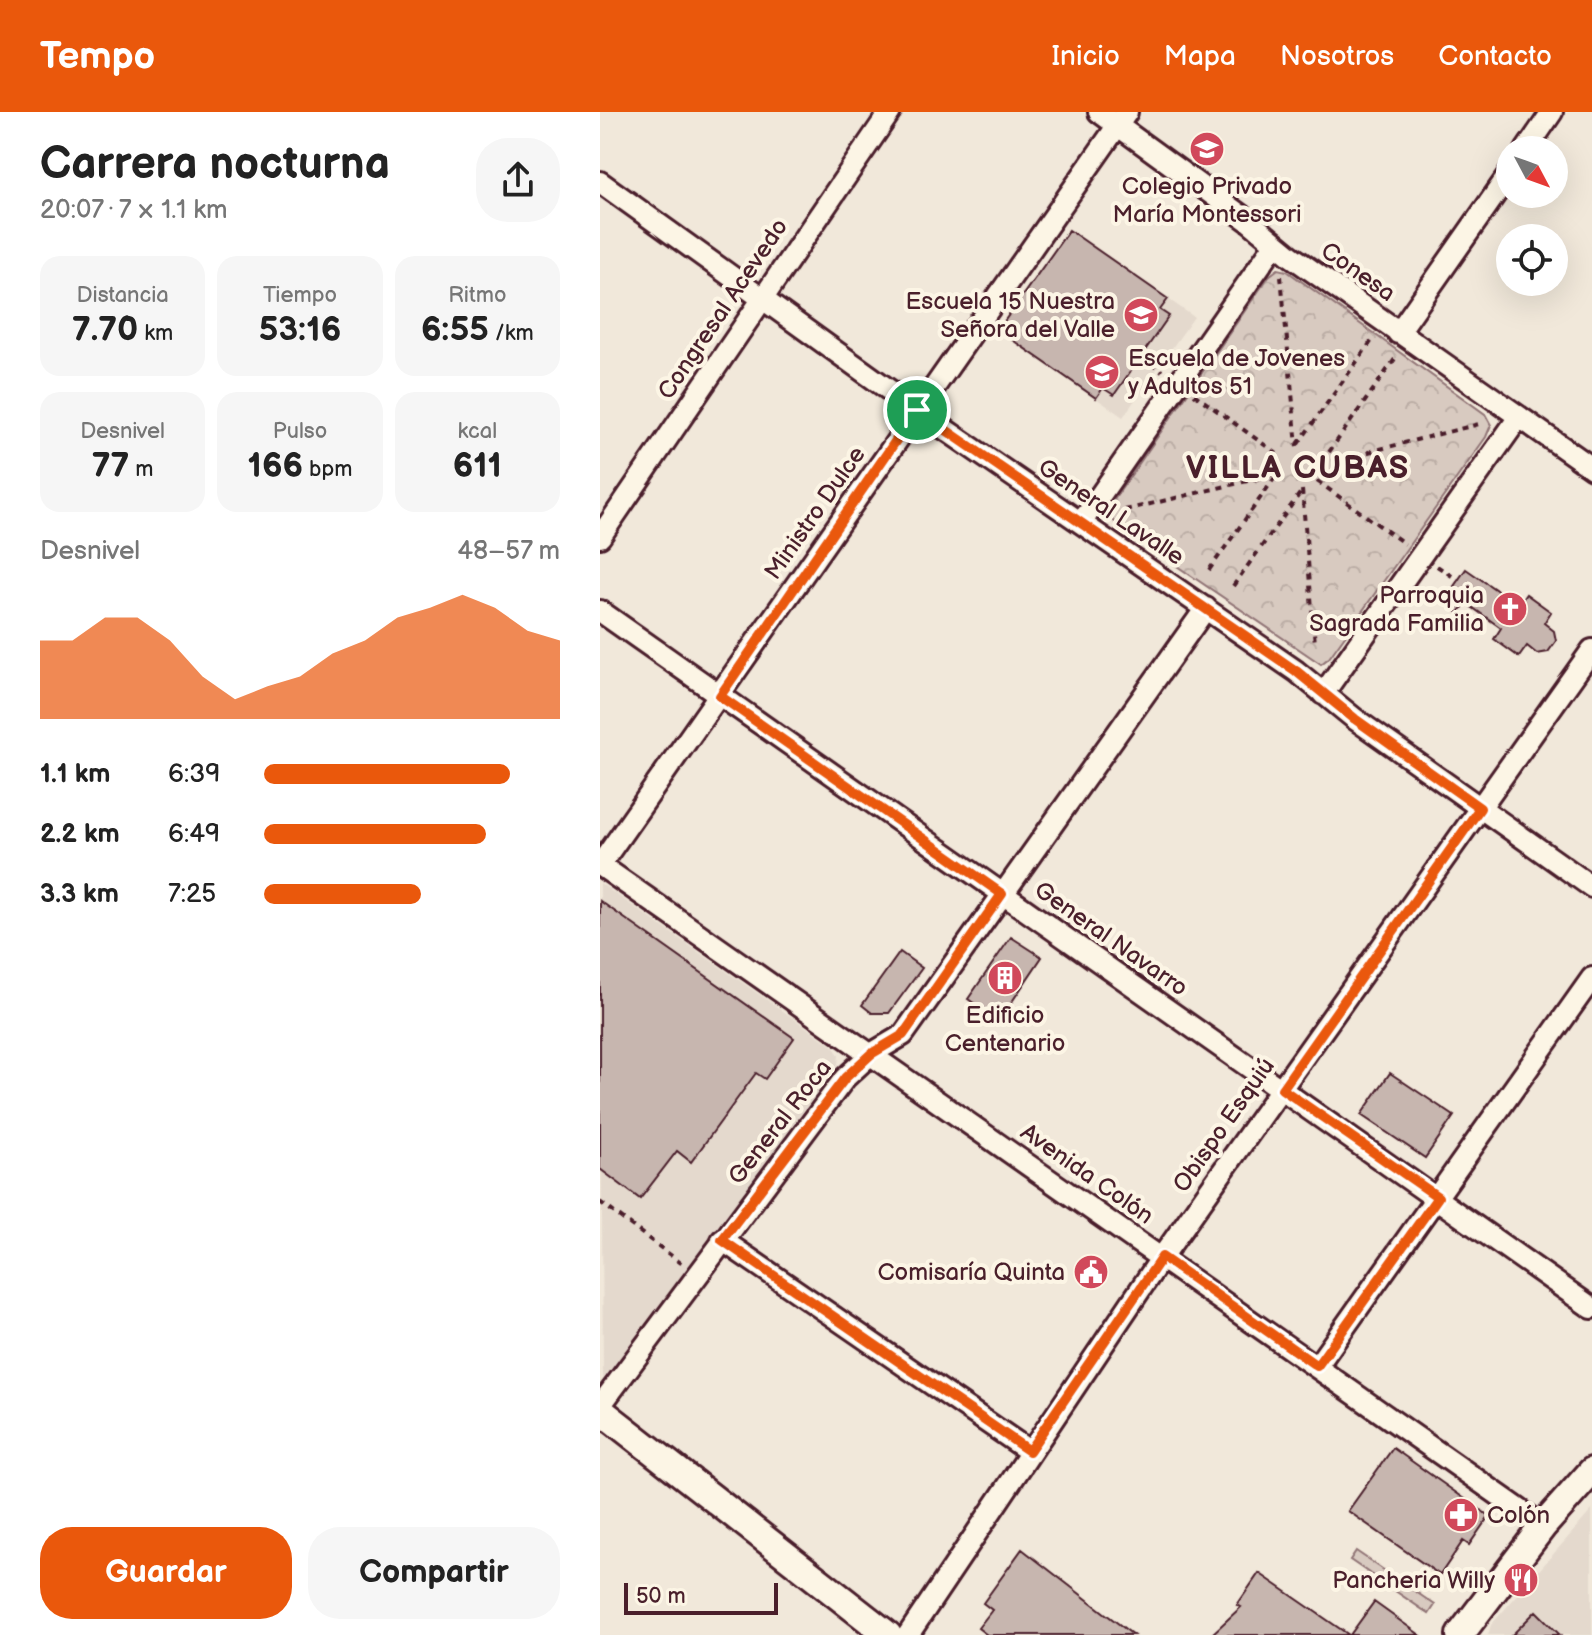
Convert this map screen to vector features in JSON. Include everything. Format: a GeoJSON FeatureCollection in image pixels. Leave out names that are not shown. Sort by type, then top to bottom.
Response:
{"type":"FeatureCollection","features":[{"type":"Feature","properties":{"kind":"main road"},"geometry":{"type":"LineString","coordinates":[[600,1408],[888,1635]]}},
{"type":"Feature","properties":{"kind":"main road"},"geometry":{"type":"LineString","coordinates":[[1460,1635],[1543,1526],[1592,1471]]}},
{"type":"Feature","properties":{"kind":"street","name":"Congresal Acevedo"},"geometry":{"type":"LineString","coordinates":[[600,537],[890,112]]}},
{"type":"Feature","properties":{"kind":"street","name":"Conesa"},"geometry":{"type":"LineString","coordinates":[[1099,112],[1123,119],[1275,244],[1592,468]]}},
{"type":"Feature","properties":{"kind":"street"},"geometry":{"type":"LineString","coordinates":[[1536,136],[1552,112]]}},
{"type":"Feature","properties":{"kind":"street","name":"Ministro Dulce"},"geometry":{"type":"LineString","coordinates":[[600,865],[1123,119]]}},
{"type":"Feature","properties":{"kind":"street","name":"General Lavalle"},"geometry":{"type":"LineString","coordinates":[[600,182],[917,410],[1206,608],[1592,887]]}},
{"type":"Feature","properties":{"kind":"street"},"geometry":{"type":"LineString","coordinates":[[1398,333],[1496,193]]}},
{"type":"Feature","properties":{"kind":"street"},"geometry":{"type":"LineString","coordinates":[[1081,523],[1275,244]]}},
{"type":"Feature","properties":{"kind":"street"},"geometry":{"type":"LineString","coordinates":[[1323,694],[1519,417]]}},
{"type":"Feature","properties":{"kind":"street","name":"General Roca"},"geometry":{"type":"LineString","coordinates":[[600,1408],[845,1078],[871,1054],[903,1035],[1206,608]]}},
{"type":"Feature","properties":{"kind":"street","name":"General Navarro"},"geometry":{"type":"LineString","coordinates":[[600,611],[1592,1308]]}},
{"type":"Feature","properties":{"kind":"street","name":"Obispo Esquiú"},"geometry":{"type":"LineString","coordinates":[[908,1635],[1162,1257],[1592,650]]}},
{"type":"Feature","properties":{"kind":"street","name":"Avenida Colón"},"geometry":{"type":"LineString","coordinates":[[600,865],[1543,1526]]}},
{"type":"Feature","properties":{"kind":"street"},"geometry":{"type":"LineString","coordinates":[[1317,1366],[1592,978]]}},
{"type":"Feature","properties":{"kind":"street"},"geometry":{"type":"LineString","coordinates":[[722,1240],[1029,1451]]}},
{"type":"Feature","properties":{"kind":"path"},"geometry":{"type":"LineString","coordinates":[[1281,276],[1297,446],[1373,339]]}},
{"type":"Feature","properties":{"kind":"path"},"geometry":{"type":"LineString","coordinates":[[1141,356],[1162,371]]}},
{"type":"Feature","properties":{"kind":"path"},"geometry":{"type":"LineString","coordinates":[[1397,356],[1321,464],[1483,423]]}},
{"type":"Feature","properties":{"kind":"path"},"geometry":{"type":"LineString","coordinates":[[1192,393],[1280,456]]}},
{"type":"Feature","properties":{"kind":"path"},"geometry":{"type":"LineString","coordinates":[[1125,510],[1277,474],[1209,570]]}},
{"type":"Feature","properties":{"kind":"path"},"geometry":{"type":"LineString","coordinates":[[1317,481],[1405,544]]}},
{"type":"Feature","properties":{"kind":"path"},"geometry":{"type":"LineString","coordinates":[[1233,586],[1302,490],[1315,644]]}},
{"type":"Feature","properties":{"kind":"path"},"geometry":{"type":"LineString","coordinates":[[1434,565],[1458,580]]}},
{"type":"Feature","properties":{"kind":"path"},"geometry":{"type":"LineString","coordinates":[[600,1202],[681,1263]]}},
{"type":"Feature","properties":{"kind":"shaded area"},"geometry":{"type":"Polygon","coordinates":[[[1069,230],[1194,317],[1123,417],[998,330],[1069,230]]]}},
{"type":"Feature","properties":{"kind":"shaded area"},"geometry":{"type":"Polygon","coordinates":[[[600,883],[833,1046],[839,1055],[838,1064],[613,1369],[603,1378],[600,883]]]}},
{"type":"Feature","properties":{"kind":"shaded area"},"geometry":{"type":"Polygon","coordinates":[[[1592,1510],[1592,1635],[1488,1635],[1491,1625],[1592,1510]]]}},
{"type":"Feature","properties":{"kind":"green space"},"geometry":{"type":"Polygon","coordinates":[[[1278,269],[1287,271],[1485,414],[1491,425],[1486,437],[1329,658],[1321,664],[1118,526],[1109,515],[1111,504],[1269,276],[1278,269]]]}},
{"type":"Feature","properties":{"kind":"green space"},"geometry":{"type":"Polygon","coordinates":[[[1356,1551],[1435,1605],[1429,1614],[1350,1560],[1356,1551]]]}},
{"type":"Feature","properties":{"kind":"building"},"geometry":{"type":"Polygon","coordinates":[[[1069,230],[1168,299],[1160,310],[1169,316],[1114,395],[1103,388],[1096,398],[998,330],[1069,230]]]}},
{"type":"Feature","properties":{"kind":"building","name":"Parroquia Sagrada Familia"},"geometry":{"type":"Polygon","coordinates":[[[1466,569],[1518,605],[1526,594],[1551,612],[1544,623],[1554,631],[1556,641],[1548,652],[1537,654],[1527,646],[1519,657],[1494,639],[1501,628],[1466,603],[1459,613],[1443,602],[1466,569]]]}},
{"type":"Feature","properties":{"kind":"building"},"geometry":{"type":"Polygon","coordinates":[[[600,901],[794,1038],[765,1079],[756,1073],[691,1162],[677,1151],[640,1199],[600,1169],[600,901]]]}},
{"type":"Feature","properties":{"kind":"building","name":"Edificio Centenario"},"geometry":{"type":"Polygon","coordinates":[[[1011,937],[1042,957],[999,1021],[968,999],[1011,937]]]}},
{"type":"Feature","properties":{"kind":"building"},"geometry":{"type":"Polygon","coordinates":[[[900,952],[922,968],[889,1013],[872,1013],[862,1005],[900,952]]]}},
{"type":"Feature","properties":{"kind":"building"},"geometry":{"type":"Polygon","coordinates":[[[1390,1073],[1454,1116],[1425,1158],[1361,1115],[1390,1073]]]}},
{"type":"Feature","properties":{"kind":"building"},"geometry":{"type":"Polygon","coordinates":[[[1393,1448],[1489,1516],[1469,1545],[1463,1541],[1440,1575],[1348,1511],[1393,1448]]]}},
{"type":"Feature","properties":{"kind":"building"},"geometry":{"type":"Polygon","coordinates":[[[1022,1549],[1133,1635],[987,1635],[978,1628],[992,1610],[983,1603],[1022,1549]]]}},
{"type":"Feature","properties":{"kind":"building"},"geometry":{"type":"Polygon","coordinates":[[[1259,1573],[1349,1635],[1211,1635],[1241,1607],[1237,1605],[1259,1573]]]}},
{"type":"Feature","properties":{"kind":"building"},"geometry":{"type":"Polygon","coordinates":[[[1374,1602],[1420,1635],[1350,1635],[1374,1602]]]}},
{"type":"Feature","properties":{"kind":"building"},"geometry":{"type":"Polygon","coordinates":[[[1536,1611],[1560,1635],[1512,1635],[1536,1611]]]}},
{"type":"Feature","properties":{"kind":"place","name":"Colegio Privado María Montessori"},"geometry":{"type":"Point","coordinates":[1207,149]}},
{"type":"Feature","properties":{"kind":"place","name":"Escuela 15 Nuestra Señora del Valle"},"geometry":{"type":"Point","coordinates":[1141,315]}},
{"type":"Feature","properties":{"kind":"place","name":"Escuela de Jovenes y Adultos 51"},"geometry":{"type":"Point","coordinates":[1102,372]}},
{"type":"Feature","properties":{"kind":"place","name":"Parroquia Sagrada Familia"},"geometry":{"type":"Point","coordinates":[1510,609]}},
{"type":"Feature","properties":{"kind":"place","name":"Edificio Centenario"},"geometry":{"type":"Point","coordinates":[1005,978]}},
{"type":"Feature","properties":{"kind":"place","name":"Comisaría Quinta"},"geometry":{"type":"Point","coordinates":[1091,1272]}},
{"type":"Feature","properties":{"kind":"place","name":"Colón"},"geometry":{"type":"Point","coordinates":[1461,1515]}},
{"type":"Feature","properties":{"kind":"place","name":"Pancheria Willy"},"geometry":{"type":"Point","coordinates":[1521,1580]}},
{"type":"Feature","properties":{"kind":"district","name":"VILLA CUBAS"},"geometry":{"type":"Point","coordinates":[1298,468]}},
{"type":"Feature","properties":{"kind":"route"},"geometry":{"type":"LineString","coordinates":[[917,410],[1296,671],[1355,719],[1480,808],[1282,1089],[1438,1197],[1317,1366],[1162,1257],[1029,1451],[722,1240],[845,1078],[871,1054],[903,1035],[1002,894],[720,696],[917,410]]}}]}
